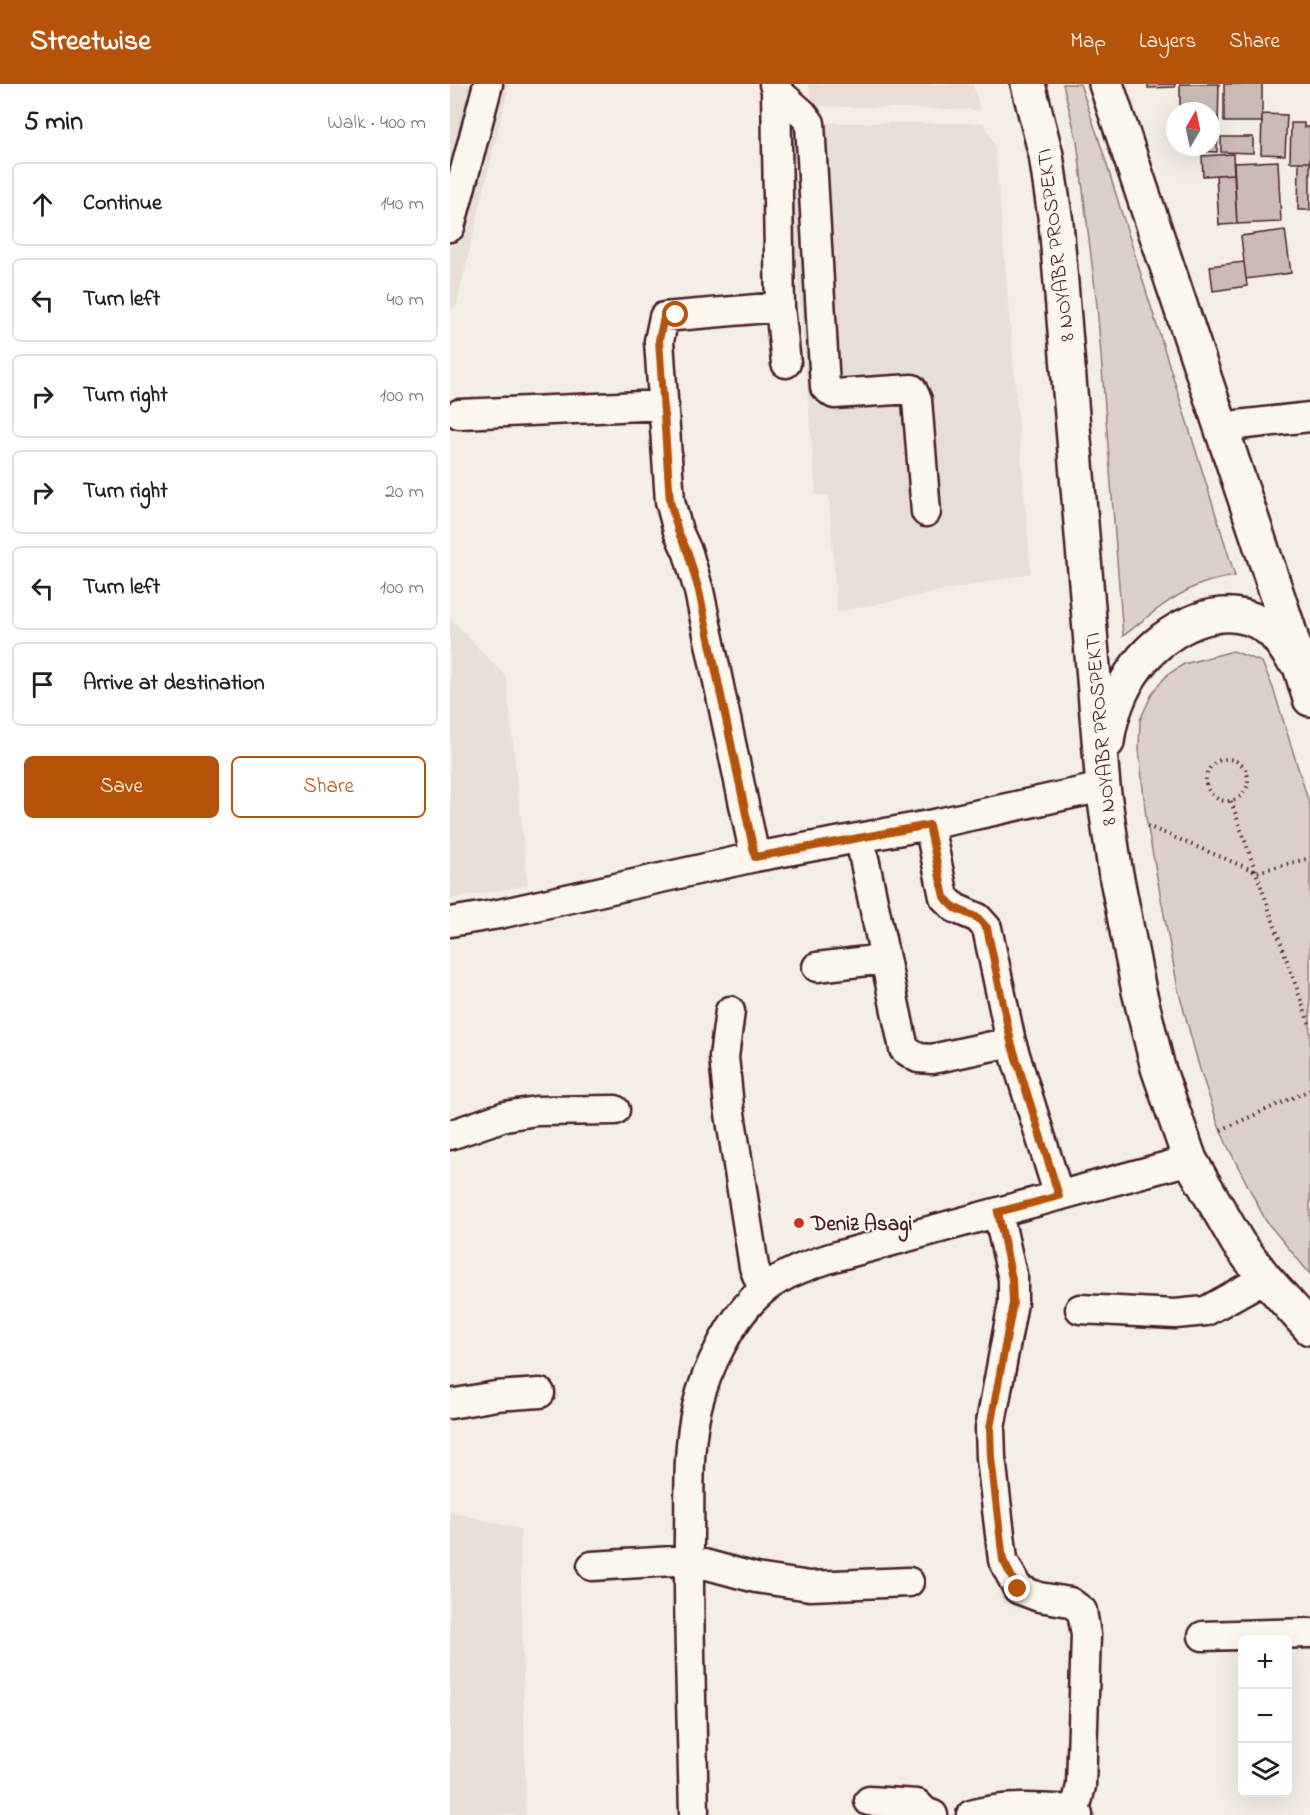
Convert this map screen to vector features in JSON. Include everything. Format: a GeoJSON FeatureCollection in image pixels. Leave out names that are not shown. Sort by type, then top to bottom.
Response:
{"type":"FeatureCollection","features":[{"type":"Feature","properties":{"kind":"highway","name":"8 NOYABR PROSPEKTI"},"geometry":{"type":"LineString","coordinates":[[1028,84],[1046,155],[1056,223],[1103,787],[1115,869],[1138,991],[1158,1068],[1190,1160],[1238,1243],[1265,1278],[1310,1328]]}},
{"type":"Feature","properties":{"kind":"highway"},"geometry":{"type":"LineString","coordinates":[[1106,84],[1306,686]]}},
{"type":"Feature","properties":{"kind":"highway"},"geometry":{"type":"LineString","coordinates":[[1103,787],[1109,729],[1127,681],[1138,664],[1164,638],[1185,625],[1206,617],[1231,614],[1252,618],[1270,629],[1306,686]]}},
{"type":"Feature","properties":{"kind":"street"},"geometry":{"type":"LineString","coordinates":[[450,227],[488,84]]}},
{"type":"Feature","properties":{"kind":"street"},"geometry":{"type":"LineString","coordinates":[[775,87],[780,307],[786,363]]}},
{"type":"Feature","properties":{"kind":"street"},"geometry":{"type":"LineString","coordinates":[[775,87],[810,123],[825,387],[834,394],[912,389],[917,400],[926,512]]}},
{"type":"Feature","properties":{"kind":"street"},"geometry":{"type":"LineString","coordinates":[[755,857],[699,591],[670,501],[659,340],[664,317],[780,307]]}},
{"type":"Feature","properties":{"kind":"street"},"geometry":{"type":"LineString","coordinates":[[459,414],[664,405]]}},
{"type":"Feature","properties":{"kind":"street"},"geometry":{"type":"LineString","coordinates":[[1220,427],[1310,417]]}},
{"type":"Feature","properties":{"kind":"street"},"geometry":{"type":"LineString","coordinates":[[450,922],[499,914],[755,857],[929,825],[1103,787]]}},
{"type":"Feature","properties":{"kind":"street"},"geometry":{"type":"LineString","coordinates":[[929,825],[944,897],[955,908],[978,918],[987,928],[1011,1042],[1059,1196]]}},
{"type":"Feature","properties":{"kind":"street"},"geometry":{"type":"LineString","coordinates":[[860,838],[903,1049],[918,1058],[932,1059],[1011,1042]]}},
{"type":"Feature","properties":{"kind":"street"},"geometry":{"type":"LineString","coordinates":[[817,967],[884,959]]}},
{"type":"Feature","properties":{"kind":"street"},"geometry":{"type":"LineString","coordinates":[[730,1011],[724,1057],[729,1107],[754,1267],[763,1290]]}},
{"type":"Feature","properties":{"kind":"street"},"geometry":{"type":"LineString","coordinates":[[450,1135],[505,1116],[536,1111],[615,1110]]}},
{"type":"Feature","properties":{"kind":"street"},"geometry":{"type":"LineString","coordinates":[[694,1815],[689,1560],[690,1452],[697,1406],[719,1347],[742,1313],[763,1290],[797,1269],[837,1256],[1190,1160]]}},
{"type":"Feature","properties":{"kind":"street"},"geometry":{"type":"LineString","coordinates":[[971,1815],[987,1810],[1014,1807],[1076,1812],[1081,1774],[1086,1635],[1083,1611],[1070,1602],[1039,1597],[1018,1589],[1003,1560],[991,1458],[990,1428],[1010,1329],[1013,1291],[998,1212]]}},
{"type":"Feature","properties":{"kind":"street"},"geometry":{"type":"LineString","coordinates":[[1080,1309],[1175,1314],[1206,1311],[1265,1278]]}},
{"type":"Feature","properties":{"kind":"street"},"geometry":{"type":"LineString","coordinates":[[450,1404],[496,1396],[540,1394]]}},
{"type":"Feature","properties":{"kind":"street"},"geometry":{"type":"LineString","coordinates":[[592,1566],[689,1560],[756,1578],[810,1586],[909,1581]]}},
{"type":"Feature","properties":{"kind":"street"},"geometry":{"type":"LineString","coordinates":[[1203,1636],[1310,1633]]}},
{"type":"Feature","properties":{"kind":"street"},"geometry":{"type":"LineString","coordinates":[[869,1801],[916,1804],[925,1812],[933,1815]]}},
{"type":"Feature","properties":{"kind":"path"},"geometry":{"type":"LineString","coordinates":[[1222,760],[1237,763],[1247,776],[1244,791],[1231,801],[1216,798],[1206,785],[1209,770],[1222,760]]}},
{"type":"Feature","properties":{"kind":"path"},"geometry":{"type":"LineString","coordinates":[[1231,801],[1310,1026]]}},
{"type":"Feature","properties":{"kind":"path"},"geometry":{"type":"LineString","coordinates":[[1147,826],[1257,872],[1310,858]]}},
{"type":"Feature","properties":{"kind":"path"},"geometry":{"type":"LineString","coordinates":[[1221,1130],[1310,1090]]}},
{"type":"Feature","properties":{"kind":"shaded area"},"geometry":{"type":"Polygon","coordinates":[[[450,84],[509,84],[456,307],[450,309],[450,84]]]}},
{"type":"Feature","properties":{"kind":"shaded area"},"geometry":{"type":"Polygon","coordinates":[[[808,84],[973,84],[980,110],[814,106],[808,84]]]}},
{"type":"Feature","properties":{"kind":"shaded area"},"geometry":{"type":"Polygon","coordinates":[[[1063,84],[1080,84],[1235,576],[1207,582],[1184,592],[1123,636],[1097,305],[1077,141],[1063,84]]]}},
{"type":"Feature","properties":{"kind":"shaded area"},"geometry":{"type":"Polygon","coordinates":[[[984,123],[995,146],[1031,573],[837,612],[829,495],[816,495],[785,125],[984,123]]]}},
{"type":"Feature","properties":{"kind":"shaded area"},"geometry":{"type":"Polygon","coordinates":[[[450,618],[506,677],[528,885],[450,899],[450,618]]]}},
{"type":"Feature","properties":{"kind":"shaded area"},"geometry":{"type":"Polygon","coordinates":[[[1233,651],[1262,662],[1273,688],[1310,806],[1310,1274],[1266,1221],[1218,1124],[1178,989],[1146,818],[1139,749],[1140,720],[1153,692],[1167,675],[1184,664],[1233,651]]]}},
{"type":"Feature","properties":{"kind":"shaded area"},"geometry":{"type":"Polygon","coordinates":[[[450,1512],[520,1529],[526,1815],[450,1815],[450,1512]]]}},
{"type":"Feature","properties":{"kind":"building"},"geometry":{"type":"Polygon","coordinates":[[[1148,84],[1175,84],[1175,87],[1148,88],[1148,84]]]}},
{"type":"Feature","properties":{"kind":"building"},"geometry":{"type":"Polygon","coordinates":[[[1180,84],[1219,84],[1219,102],[1180,102],[1180,84]]]}},
{"type":"Feature","properties":{"kind":"building"},"geometry":{"type":"Polygon","coordinates":[[[1224,84],[1262,84],[1262,122],[1224,122],[1224,84]]]}},
{"type":"Feature","properties":{"kind":"building"},"geometry":{"type":"Polygon","coordinates":[[[1262,114],[1287,115],[1285,155],[1261,154],[1262,114]]]}},
{"type":"Feature","properties":{"kind":"building"},"geometry":{"type":"Polygon","coordinates":[[[1291,123],[1304,123],[1304,127],[1310,127],[1310,162],[1290,162],[1291,123]]]}},
{"type":"Feature","properties":{"kind":"building"},"geometry":{"type":"Polygon","coordinates":[[[1221,137],[1253,137],[1253,153],[1221,152],[1221,137]]]}},
{"type":"Feature","properties":{"kind":"building"},"geometry":{"type":"Polygon","coordinates":[[[1233,154],[1234,174],[1203,176],[1202,156],[1233,154]]]}},
{"type":"Feature","properties":{"kind":"building"},"geometry":{"type":"Polygon","coordinates":[[[1278,161],[1281,222],[1237,224],[1234,163],[1278,161]]]}},
{"type":"Feature","properties":{"kind":"building"},"geometry":{"type":"Polygon","coordinates":[[[1299,162],[1310,162],[1310,210],[1298,210],[1299,162]]]}},
{"type":"Feature","properties":{"kind":"building"},"geometry":{"type":"Polygon","coordinates":[[[1234,174],[1237,224],[1219,225],[1216,175],[1234,174]]]}},
{"type":"Feature","properties":{"kind":"building"},"geometry":{"type":"Polygon","coordinates":[[[1285,230],[1291,273],[1246,279],[1241,236],[1285,230]]]}},
{"type":"Feature","properties":{"kind":"building"},"geometry":{"type":"Polygon","coordinates":[[[1244,262],[1247,286],[1213,291],[1210,266],[1244,262]]]}},
{"type":"Feature","properties":{"kind":"place","name":"Deniz Asagi"},"geometry":{"type":"Point","coordinates":[799,1223]}},
{"type":"Feature","properties":{"kind":"route"},"geometry":{"type":"LineString","coordinates":[[676,315],[664,317],[659,340],[670,501],[699,591],[755,857],[929,825],[944,897],[955,908],[978,918],[987,928],[1011,1042],[1059,1196],[998,1212],[1012,1279],[1013,1303],[990,1428],[991,1458],[1003,1560],[1018,1589]]}}]}
